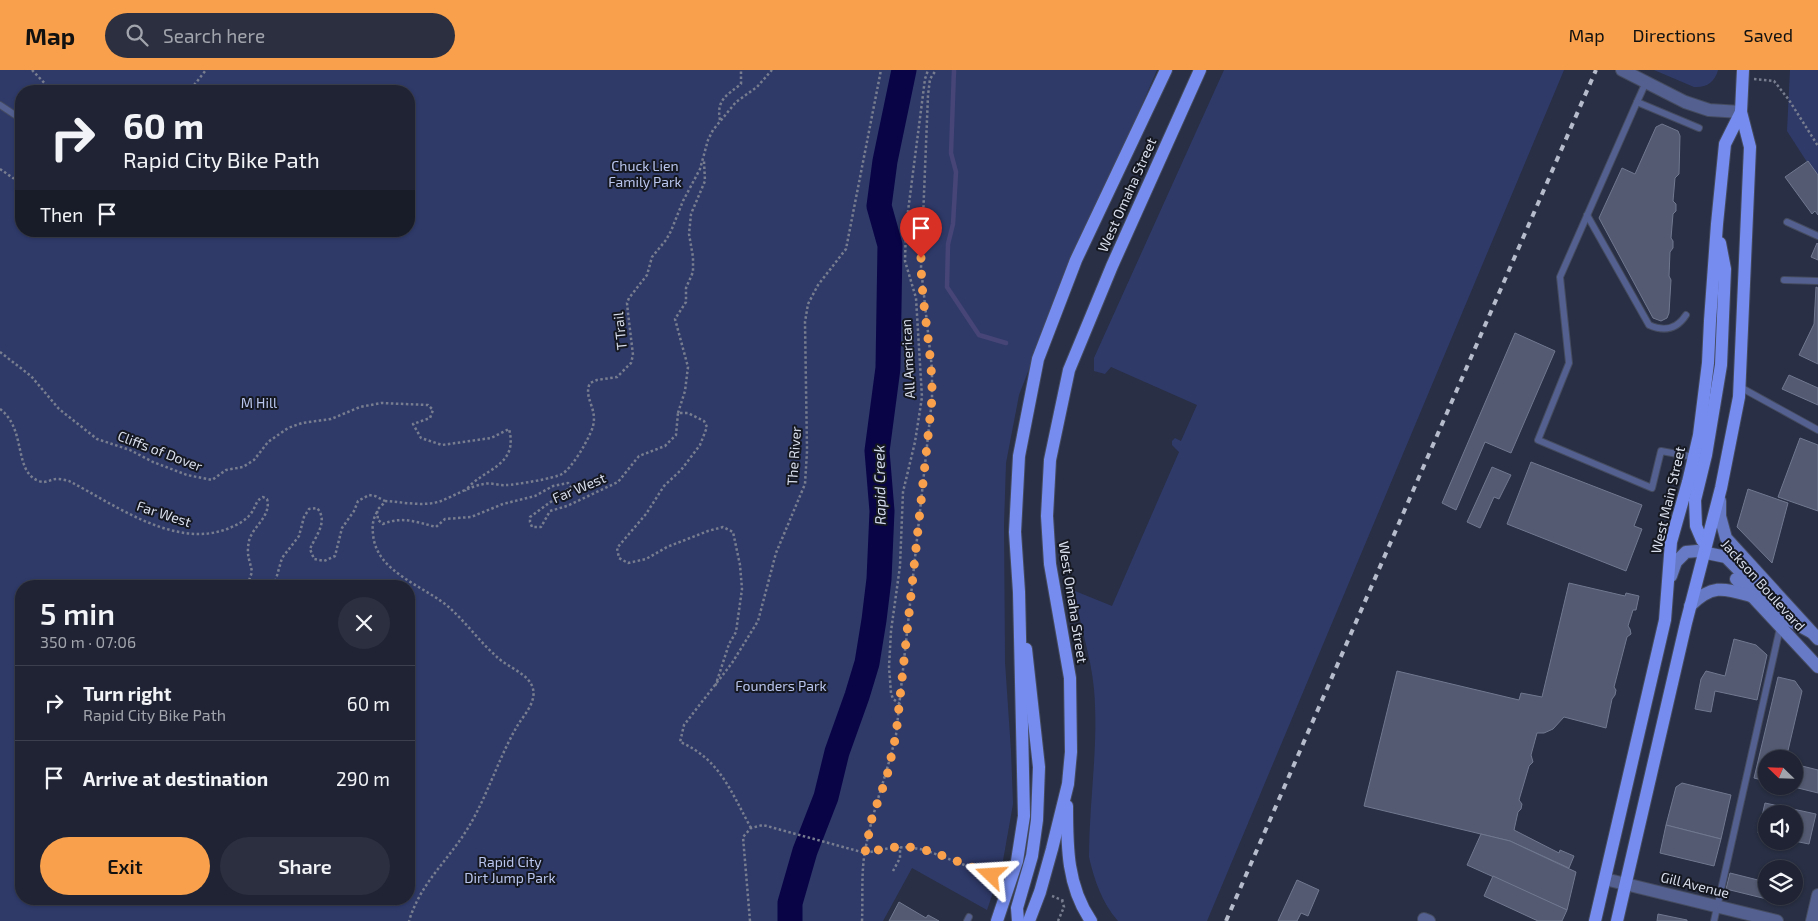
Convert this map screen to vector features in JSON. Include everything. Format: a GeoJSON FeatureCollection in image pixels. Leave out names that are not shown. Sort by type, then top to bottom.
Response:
{"type":"FeatureCollection","features":[{"type":"Feature","properties":{"kind":"main road","name":"West Omaha Street"},"geometry":{"type":"LineString","coordinates":[[997,921],[1017,861],[1024,816],[1019,592],[1015,532],[1019,456],[1038,359],[1076,260],[1166,70]]}},
{"type":"Feature","properties":{"kind":"main road","name":"West Omaha Street"},"geometry":{"type":"LineString","coordinates":[[1029,921],[1040,892],[1052,849],[1068,784],[1071,752],[1070,678],[1050,564],[1047,516],[1050,460],[1069,370],[1112,266],[1200,70]]}},
{"type":"Feature","properties":{"kind":"main road","name":"West Main Street"},"geometry":{"type":"LineString","coordinates":[[1617,921],[1690,606],[1708,550],[1733,433],[1740,387],[1750,147],[1741,112],[1743,74]]}},
{"type":"Feature","properties":{"kind":"main road","name":"West Main Street"},"geometry":{"type":"LineString","coordinates":[[1595,921],[1665,620],[1671,542],[1699,435],[1708,363],[1717,224],[1725,144],[1741,112]]}},
{"type":"Feature","properties":{"kind":"main road"},"geometry":{"type":"LineString","coordinates":[[1708,550],[1696,526],[1695,500],[1706,456],[1722,365],[1725,269],[1717,224]]}},
{"type":"Feature","properties":{"kind":"main road","name":"Jackson Boulevard"},"geometry":{"type":"LineString","coordinates":[[1720,488],[1720,516],[1726,538],[1815,635]]}},
{"type":"Feature","properties":{"kind":"main road"},"geometry":{"type":"LineString","coordinates":[[1669,583],[1673,569],[1680,556],[1691,551],[1708,550],[1726,557],[1787,619],[1815,635]]}},
{"type":"Feature","properties":{"kind":"main road","name":"Jackson Boulevard"},"geometry":{"type":"LineString","coordinates":[[1708,550],[1818,667]]}},
{"type":"Feature","properties":{"kind":"main road"},"geometry":{"type":"LineString","coordinates":[[1690,606],[1700,596],[1716,589],[1730,590],[1753,597]]}},
{"type":"Feature","properties":{"kind":"main road"},"geometry":{"type":"LineString","coordinates":[[1018,921],[1017,908],[1032,856],[1037,820],[1039,767],[1032,687],[1019,592]]}},
{"type":"Feature","properties":{"kind":"main road"},"geometry":{"type":"LineString","coordinates":[[1068,784],[1067,855],[1075,889],[1081,905],[1091,921]]}},
{"type":"Feature","properties":{"kind":"street"},"geometry":{"type":"LineString","coordinates":[[1622,70],[1685,102],[1709,110],[1741,112]]}},
{"type":"Feature","properties":{"kind":"street","name":"Gill Avenue"},"geometry":{"type":"LineString","coordinates":[[1605,879],[1777,921]]}},
{"type":"Feature","properties":{"kind":"street"},"geometry":{"type":"LineString","coordinates":[[1812,921],[1818,895]]}},
{"type":"Feature","properties":{"kind":"lane"},"geometry":{"type":"LineString","coordinates":[[1646,82],[1560,277],[1569,363],[1538,440],[1652,488],[1661,451],[1694,457]]}},
{"type":"Feature","properties":{"kind":"lane"},"geometry":{"type":"LineString","coordinates":[[1637,102],[1699,128]]}},
{"type":"Feature","properties":{"kind":"lane"},"geometry":{"type":"LineString","coordinates":[[0,105],[15,115]]}},
{"type":"Feature","properties":{"kind":"lane"},"geometry":{"type":"LineString","coordinates":[[1587,216],[1650,326],[1659,330],[1666,330],[1681,322],[1686,315]]}},
{"type":"Feature","properties":{"kind":"lane"},"geometry":{"type":"LineString","coordinates":[[1787,222],[1818,236]]}},
{"type":"Feature","properties":{"kind":"lane"},"geometry":{"type":"LineString","coordinates":[[1784,280],[1818,281]]}},
{"type":"Feature","properties":{"kind":"lane"},"geometry":{"type":"LineString","coordinates":[[1740,387],[1818,430]]}},
{"type":"Feature","properties":{"kind":"lane"},"geometry":{"type":"LineString","coordinates":[[1714,921],[1782,614]]}},
{"type":"Feature","properties":{"kind":"path"},"geometry":{"type":"LineString","coordinates":[[32,70],[46,85]]}},
{"type":"Feature","properties":{"kind":"path"},"geometry":{"type":"LineString","coordinates":[[194,85],[206,70]]}},
{"type":"Feature","properties":{"kind":"path"},"geometry":{"type":"LineString","coordinates":[[720,120],[718,112],[721,101],[741,84],[741,70]]}},
{"type":"Feature","properties":{"kind":"path","name":"T Trail"},"geometry":{"type":"LineString","coordinates":[[385,500],[418,504],[440,502],[484,484],[506,485],[556,477],[564,473],[594,425],[594,409],[587,393],[590,383],[617,377],[631,362],[634,355],[627,303],[632,293],[647,275],[652,257],[671,231],[683,201],[700,170],[708,140],[720,120],[736,102],[757,87],[772,70]]}},
{"type":"Feature","properties":{"kind":"path","name":"The River"},"geometry":{"type":"LineString","coordinates":[[751,828],[720,771],[694,748],[680,742],[684,725],[732,664],[758,621],[776,553],[805,484],[807,451],[805,322],[808,304],[818,285],[846,249],[881,70]]}},
{"type":"Feature","properties":{"kind":"path","name":"All American"},"geometry":{"type":"LineString","coordinates":[[900,704],[893,699],[891,692],[890,649],[900,566],[902,492],[915,442],[922,397],[916,298],[905,261],[906,227],[925,79],[928,70]]}},
{"type":"Feature","properties":{"kind":"path"},"geometry":{"type":"LineString","coordinates":[[862,921],[865,853],[872,818],[887,776],[900,704],[932,399],[931,363],[923,299],[921,258],[928,95],[930,78],[936,70]]}},
{"type":"Feature","properties":{"kind":"path"},"geometry":{"type":"LineString","coordinates":[[1743,74],[1774,81],[1790,100],[1818,146]]}},
{"type":"Feature","properties":{"kind":"path"},"geometry":{"type":"LineString","coordinates":[[704,157],[705,181],[691,214],[689,234],[693,257],[693,272],[686,288],[686,302],[675,319],[688,367],[685,391],[678,413],[688,413],[704,421],[707,427],[700,446],[681,470],[664,486],[646,514],[617,548],[619,558],[628,563],[646,559],[667,547],[708,531],[723,527],[733,532],[740,565],[742,589],[736,632],[728,644],[715,687]]}},
{"type":"Feature","properties":{"kind":"path"},"geometry":{"type":"LineString","coordinates":[[0,169],[15,178]]}},
{"type":"Feature","properties":{"kind":"path","name":"Cliffs of Dover"},"geometry":{"type":"LineString","coordinates":[[0,352],[31,376],[59,409],[97,438],[187,475],[212,480],[226,470],[243,467],[254,460],[268,442],[288,428],[302,422],[331,419],[360,407],[381,403],[428,405],[433,410],[430,418],[413,424],[421,438],[442,445],[491,438],[510,429],[512,439],[509,454],[496,468],[472,482],[465,491]]}},
{"type":"Feature","properties":{"kind":"path","name":"Far West"},"geometry":{"type":"LineString","coordinates":[[0,409],[10,419],[16,429],[24,466],[31,477],[44,483],[60,478],[69,481],[126,512],[167,528],[196,535],[222,531],[245,519],[251,513],[258,499],[263,497],[267,499],[267,509],[249,541],[247,557],[252,572],[249,580]]}},
{"type":"Feature","properties":{"kind":"path","name":"Far West"},"geometry":{"type":"LineString","coordinates":[[377,510],[378,520],[383,524],[392,521],[408,520],[436,527],[445,519],[471,517],[503,504],[535,496],[553,486],[568,483],[571,488],[530,518],[532,527],[541,527],[550,511],[567,506],[618,482],[639,456],[665,446],[676,436],[678,413]]}},
{"type":"Feature","properties":{"kind":"path"},"geometry":{"type":"LineString","coordinates":[[276,580],[282,558],[299,536],[304,517],[309,509],[317,508],[321,515],[320,531],[310,550],[314,559],[324,561],[335,556],[342,528],[354,511],[358,501],[369,495],[385,500],[373,518],[375,545],[386,561],[408,580]]}},
{"type":"Feature","properties":{"kind":"path"},"geometry":{"type":"LineString","coordinates":[[409,921],[426,885],[469,826],[508,742],[532,704],[534,691],[530,682],[496,657],[451,609],[415,585]]}},
{"type":"Feature","properties":{"kind":"path"},"geometry":{"type":"LineString","coordinates":[[750,921],[743,838],[751,828],[763,825],[865,853],[900,847],[924,850],[991,875]]}},
{"type":"Feature","properties":{"kind":"path"},"geometry":{"type":"LineString","coordinates":[[893,871],[900,858],[900,847]]}},
{"type":"Feature","properties":{"kind":"path"},"geometry":{"type":"LineString","coordinates":[[1052,896],[1062,901],[1070,899]]}},
{"type":"Feature","properties":{"kind":"path"},"geometry":{"type":"LineString","coordinates":[[1058,921],[1064,907],[1062,901]]}},
{"type":"Feature","properties":{"kind":"green space"},"geometry":{"type":"Polygon","coordinates":[[[0,70],[1157,70],[1044,330],[1019,395],[1006,463],[1004,524],[1005,662],[1013,804],[1002,866],[987,910],[912,868],[883,921],[0,921],[0,70]]]}},
{"type":"Feature","properties":{"kind":"green space"},"geometry":{"type":"Polygon","coordinates":[[[1224,70],[1564,70],[1207,921],[1118,921],[1099,891],[1089,857],[1095,752],[1094,689],[1075,591],[1112,606],[1179,452],[1172,445],[1172,441],[1175,438],[1181,441],[1197,405],[1111,367],[1105,374],[1094,371],[1094,358],[1224,70]]]}},
{"type":"Feature","properties":{"kind":"green space"},"geometry":{"type":"Polygon","coordinates":[[[1654,70],[1718,70],[1712,81],[1706,85],[1694,87],[1654,70]]]}},
{"type":"Feature","properties":{"kind":"green space"},"geometry":{"type":"Polygon","coordinates":[[[1790,70],[1818,70],[1818,179],[1787,131],[1790,70]]]}},
{"type":"Feature","properties":{"kind":"building"},"geometry":{"type":"Polygon","coordinates":[[[1662,124],[1678,131],[1680,136],[1679,174],[1675,178],[1673,201],[1676,204],[1676,211],[1673,214],[1671,238],[1673,248],[1670,252],[1669,313],[1667,318],[1661,321],[1653,318],[1599,218],[1622,168],[1635,174],[1656,127],[1662,124]]]}},
{"type":"Feature","properties":{"kind":"building"},"geometry":{"type":"Polygon","coordinates":[[[1808,161],[1818,175],[1818,215],[1815,211],[1812,214],[1785,177],[1808,161]]]}},
{"type":"Feature","properties":{"kind":"building"},"geometry":{"type":"Polygon","coordinates":[[[1818,244],[1818,260],[1811,257],[1818,244]]]}},
{"type":"Feature","properties":{"kind":"building"},"geometry":{"type":"Polygon","coordinates":[[[1816,287],[1818,288],[1818,364],[1799,355],[1814,324],[1816,287]]]}},
{"type":"Feature","properties":{"kind":"building"},"geometry":{"type":"Polygon","coordinates":[[[1515,333],[1555,351],[1511,453],[1485,442],[1456,510],[1442,503],[1515,333]]]}},
{"type":"Feature","properties":{"kind":"building"},"geometry":{"type":"Polygon","coordinates":[[[1789,375],[1818,388],[1818,405],[1782,389],[1789,375]]]}},
{"type":"Feature","properties":{"kind":"building"},"geometry":{"type":"Polygon","coordinates":[[[1800,438],[1818,445],[1818,511],[1778,497],[1800,438]]]}},
{"type":"Feature","properties":{"kind":"building"},"geometry":{"type":"Polygon","coordinates":[[[1531,462],[1642,505],[1634,526],[1642,529],[1626,571],[1507,524],[1531,462]]]}},
{"type":"Feature","properties":{"kind":"building"},"geometry":{"type":"Polygon","coordinates":[[[1492,467],[1511,475],[1499,499],[1494,497],[1480,528],[1467,522],[1492,467]]]}},
{"type":"Feature","properties":{"kind":"building"},"geometry":{"type":"Polygon","coordinates":[[[1748,489],[1788,503],[1772,563],[1737,527],[1748,489]]]}},
{"type":"Feature","properties":{"kind":"building"},"geometry":{"type":"Polygon","coordinates":[[[1569,583],[1625,596],[1626,593],[1639,596],[1636,610],[1633,610],[1628,626],[1631,634],[1627,637],[1606,728],[1564,717],[1553,729],[1544,733],[1537,733],[1531,755],[1533,762],[1529,766],[1519,800],[1522,804],[1514,830],[1559,853],[1560,850],[1574,856],[1569,868],[1510,841],[1364,806],[1397,671],[1519,700],[1521,693],[1542,697],[1569,583]]]}},
{"type":"Feature","properties":{"kind":"building"},"geometry":{"type":"Polygon","coordinates":[[[1734,639],[1756,645],[1767,655],[1757,700],[1715,691],[1711,712],[1695,709],[1701,679],[1706,671],[1725,676],[1734,639]]]}},
{"type":"Feature","properties":{"kind":"building"},"geometry":{"type":"Polygon","coordinates":[[[1778,677],[1795,681],[1802,691],[1788,750],[1761,750],[1778,677]]]}},
{"type":"Feature","properties":{"kind":"building"},"geometry":{"type":"Polygon","coordinates":[[[1758,761],[1758,779],[1754,778],[1758,761]]]}},
{"type":"Feature","properties":{"kind":"building"},"geometry":{"type":"Polygon","coordinates":[[[1803,766],[1818,770],[1818,793],[1803,789],[1803,766]]]}},
{"type":"Feature","properties":{"kind":"building"},"geometry":{"type":"Polygon","coordinates":[[[1682,783],[1731,795],[1721,839],[1666,825],[1676,787],[1682,783]]]}},
{"type":"Feature","properties":{"kind":"building"},"geometry":{"type":"Polygon","coordinates":[[[1803,811],[1816,814],[1809,844],[1803,843],[1803,811]]]}},
{"type":"Feature","properties":{"kind":"building"},"geometry":{"type":"Polygon","coordinates":[[[1666,825],[1721,839],[1714,866],[1660,853],[1666,825]]]}},
{"type":"Feature","properties":{"kind":"building"},"geometry":{"type":"Polygon","coordinates":[[[1481,834],[1510,841],[1576,872],[1567,910],[1467,865],[1481,834]]]}},
{"type":"Feature","properties":{"kind":"building"},"geometry":{"type":"Polygon","coordinates":[[[1730,873],[1758,880],[1758,897],[1726,889],[1730,873]]]}},
{"type":"Feature","properties":{"kind":"building"},"geometry":{"type":"Polygon","coordinates":[[[1493,876],[1567,910],[1562,921],[1538,921],[1484,896],[1493,876]]]}},
{"type":"Feature","properties":{"kind":"building"},"geometry":{"type":"Polygon","coordinates":[[[1297,880],[1319,890],[1308,916],[1301,913],[1297,921],[1278,921],[1297,880]]]}},
{"type":"Feature","properties":{"kind":"building"},"geometry":{"type":"Polygon","coordinates":[[[899,902],[926,918],[928,915],[939,921],[889,921],[899,902]]]}},
{"type":"Feature","properties":{"kind":"building"},"geometry":{"type":"Polygon","coordinates":[[[1658,914],[1687,920],[1687,921],[1657,921],[1658,914]]]}},
{"type":"Feature","properties":{"kind":"waterway","name":"Rapid Creek"},"geometry":{"type":"LineString","coordinates":[[790,921],[790,903],[805,851],[826,797],[837,752],[867,663],[874,620],[879,579],[882,511],[877,451],[888,368],[890,245],[879,206],[885,161],[904,70]]}},
{"type":"Feature","properties":{"kind":"waterway"},"geometry":{"type":"LineString","coordinates":[[954,70],[951,153],[956,172],[953,224],[948,244],[947,287],[979,335],[1006,343]]}},
{"type":"Feature","properties":{"kind":"railway"},"geometry":{"type":"LineString","coordinates":[[1226,921],[1596,70]]}},
{"type":"Feature","properties":{"kind":"route"},"geometry":{"type":"LineString","coordinates":[[921,258],[923,299],[932,369],[932,399],[896,735],[887,776],[872,818],[865,853],[908,847],[924,850],[991,875]]}},
{"type":"Feature","properties":{"kind":"park label","name":"Chuck Lien Family Park"},"geometry":{"type":"Point","coordinates":[645,174]}},
{"type":"Feature","properties":{"kind":"park label","name":"M Hill"},"geometry":{"type":"Point","coordinates":[259,403]}},
{"type":"Feature","properties":{"kind":"park label","name":"Founders Park"},"geometry":{"type":"Point","coordinates":[781,686]}},
{"type":"Feature","properties":{"kind":"park label","name":"Rapid City Dirt Jump Park"},"geometry":{"type":"Point","coordinates":[510,870]}}]}
